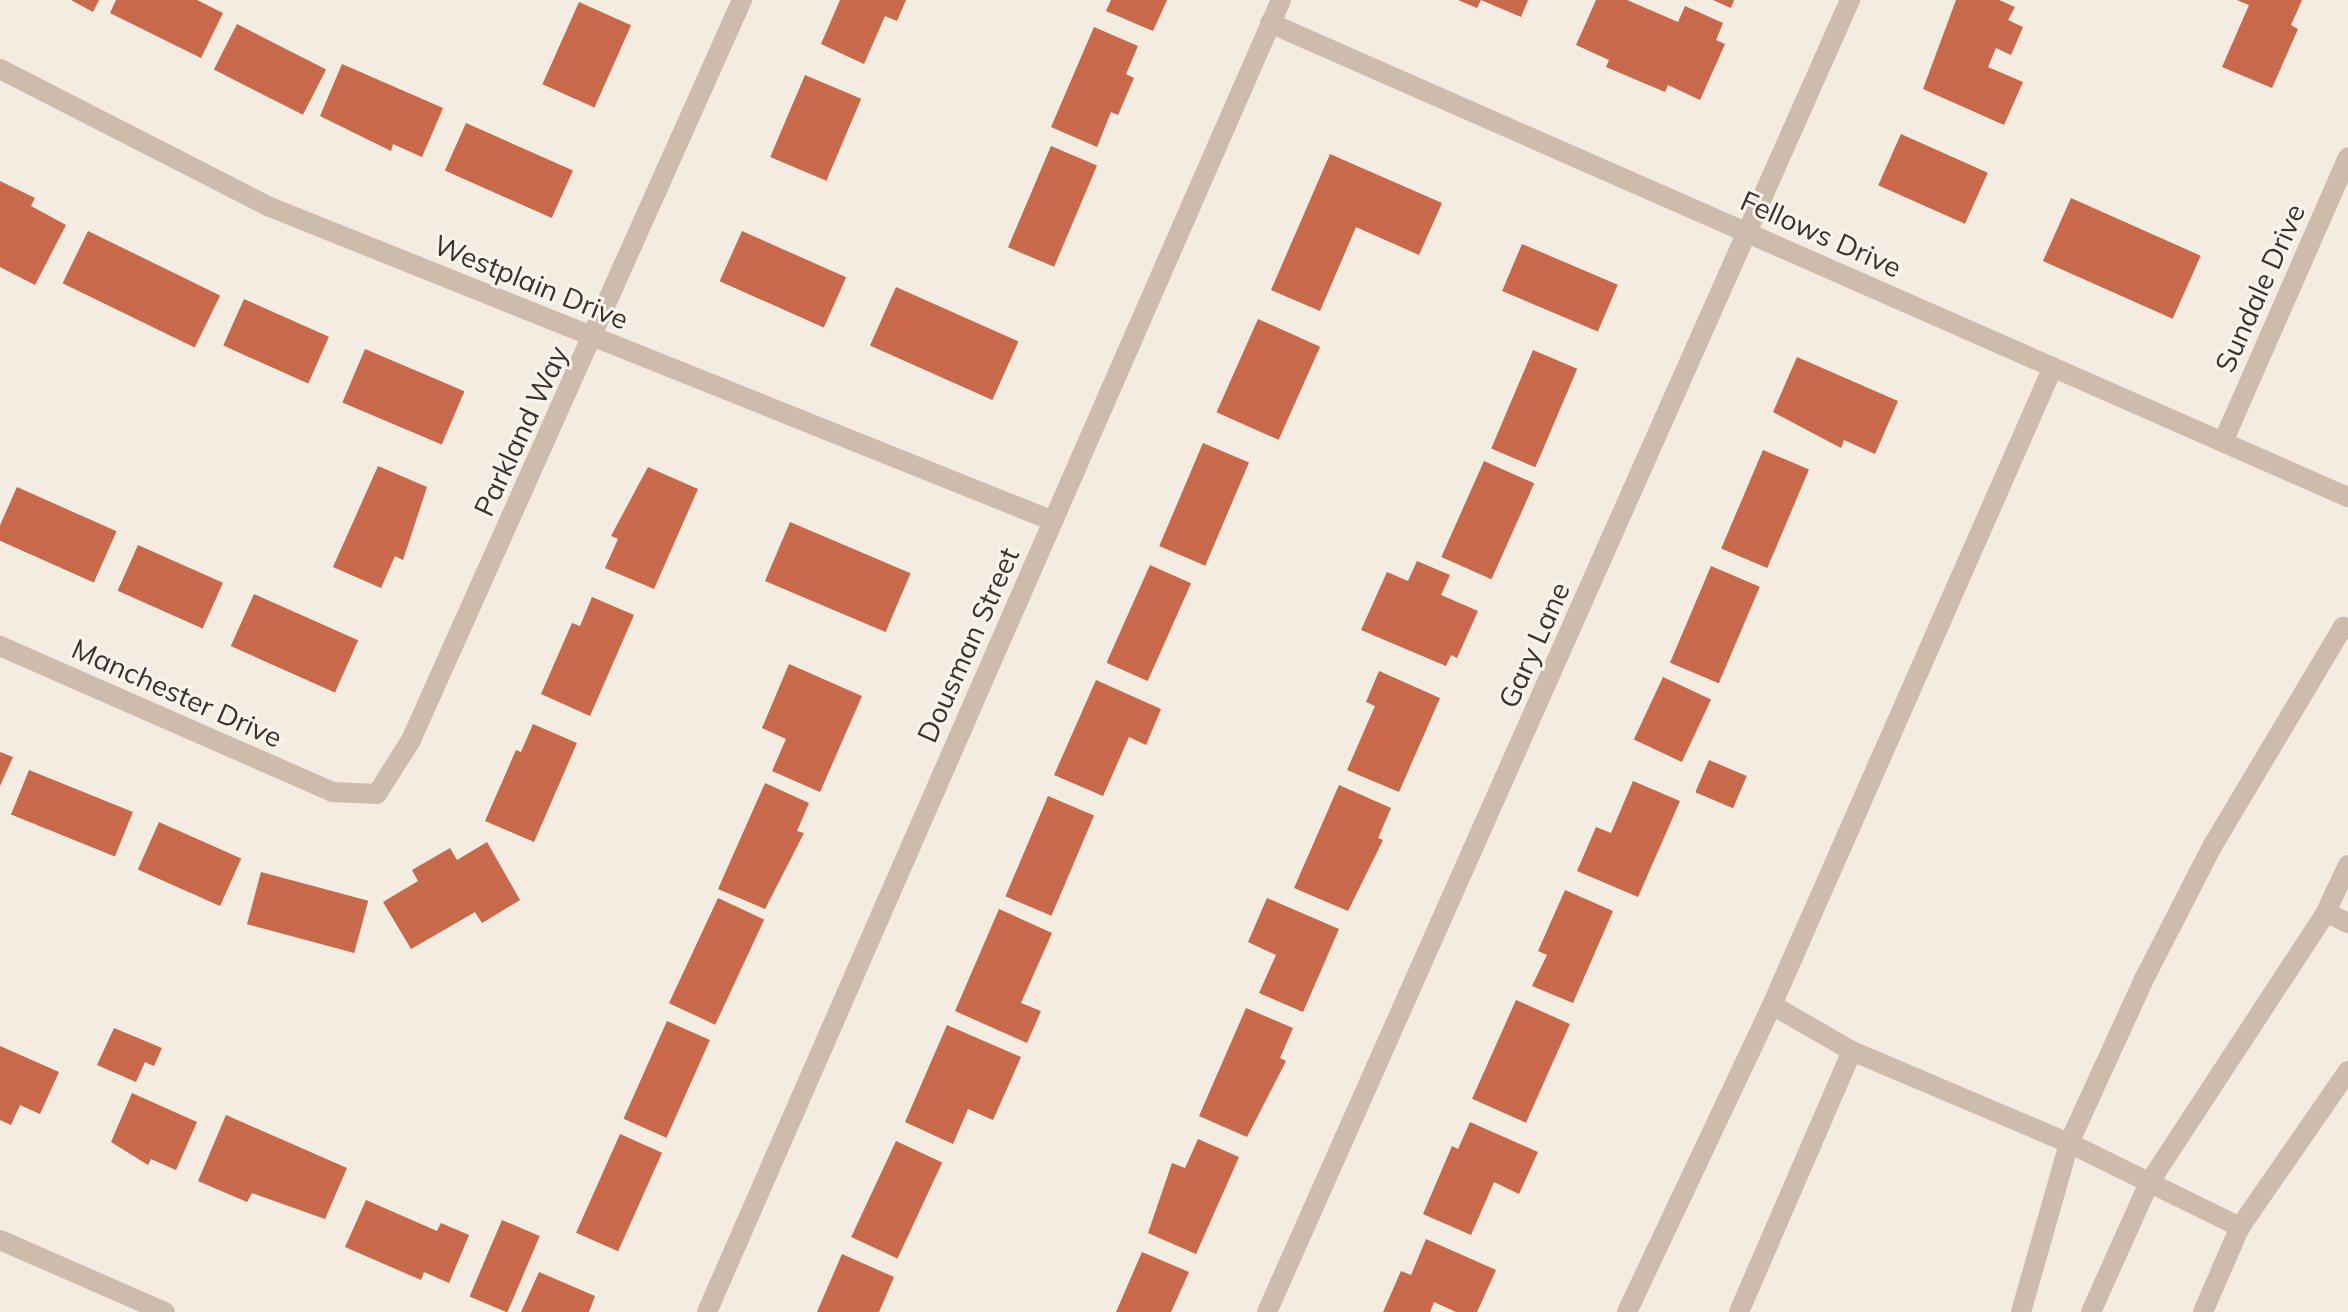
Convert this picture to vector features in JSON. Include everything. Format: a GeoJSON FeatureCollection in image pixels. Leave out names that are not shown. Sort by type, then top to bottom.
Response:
{"type":"FeatureCollection","features":[{"type":"Feature","properties":{"kind":"street","name":"Parkland Way"},"geometry":{"type":"LineString","coordinates":[[332,792],[377,794],[411,740],[595,338],[742,0]]}},
{"type":"Feature","properties":{"kind":"street","name":"Dousman Street"},"geometry":{"type":"LineString","coordinates":[[707,1312],[1281,0]]}},
{"type":"Feature","properties":{"kind":"street","name":"Gary Lane"},"geometry":{"type":"LineString","coordinates":[[1267,1312],[1850,0]]}},
{"type":"Feature","properties":{"kind":"street","name":"Fellows Drive"},"geometry":{"type":"LineString","coordinates":[[1270,23],[2348,497]]}},
{"type":"Feature","properties":{"kind":"street","name":"Westplain Drive"},"geometry":{"type":"LineString","coordinates":[[0,69],[270,207],[1053,521]]}},
{"type":"Feature","properties":{"kind":"street","name":"Sundale Drive"},"geometry":{"type":"LineString","coordinates":[[2223,442],[2348,157]]}},
{"type":"Feature","properties":{"kind":"street"},"geometry":{"type":"LineString","coordinates":[[1627,1312],[1772,1005],[2053,367]]}},
{"type":"Feature","properties":{"kind":"street"},"geometry":{"type":"LineString","coordinates":[[2021,1312],[2069,1143],[2143,981],[2213,845],[2343,627],[2348,629]]}},
{"type":"Feature","properties":{"kind":"street","name":"Manchester Drive"},"geometry":{"type":"LineString","coordinates":[[0,646],[332,792]]}},
{"type":"Feature","properties":{"kind":"street"},"geometry":{"type":"LineString","coordinates":[[2091,1312],[2149,1183],[2326,912],[2348,865]]}},
{"type":"Feature","properties":{"kind":"street"},"geometry":{"type":"LineString","coordinates":[[2326,912],[2348,923]]}},
{"type":"Feature","properties":{"kind":"street"},"geometry":{"type":"LineString","coordinates":[[1772,1005],[1852,1051],[2069,1143],[2240,1227]]}},
{"type":"Feature","properties":{"kind":"street"},"geometry":{"type":"LineString","coordinates":[[1739,1312],[1852,1051]]}},
{"type":"Feature","properties":{"kind":"street"},"geometry":{"type":"LineString","coordinates":[[2203,1312],[2240,1227],[2348,1071]]}},
{"type":"Feature","properties":{"kind":"street"},"geometry":{"type":"LineString","coordinates":[[0,1240],[165,1312]]}},
{"type":"Feature","properties":{"kind":"building"},"geometry":{"type":"Polygon","coordinates":[[[71,0],[99,0],[93,12],[71,0]]]}},
{"type":"Feature","properties":{"kind":"building"},"geometry":{"type":"Polygon","coordinates":[[[116,0],[197,0],[223,13],[201,58],[110,13],[116,0]]]}},
{"type":"Feature","properties":{"kind":"building"},"geometry":{"type":"Polygon","coordinates":[[[840,0],[906,0],[897,21],[885,16],[864,64],[821,44],[840,0]]]}},
{"type":"Feature","properties":{"kind":"building"},"geometry":{"type":"Polygon","coordinates":[[[1111,0],[1167,0],[1153,31],[1106,11],[1111,0]]]}},
{"type":"Feature","properties":{"kind":"building"},"geometry":{"type":"Polygon","coordinates":[[[1458,0],[1481,0],[1477,8],[1458,0]]]}},
{"type":"Feature","properties":{"kind":"building"},"geometry":{"type":"Polygon","coordinates":[[[1481,0],[1528,0],[1521,17],[1481,0]]]}},
{"type":"Feature","properties":{"kind":"building"},"geometry":{"type":"Polygon","coordinates":[[[1596,0],[1627,0],[1678,22],[1685,6],[1723,23],[1716,40],[1725,44],[1700,100],[1668,85],[1665,92],[1606,67],[1609,60],[1576,45],[1596,0]]]}},
{"type":"Feature","properties":{"kind":"building"},"geometry":{"type":"Polygon","coordinates":[[[1713,0],[1734,0],[1731,8],[1713,0]]]}},
{"type":"Feature","properties":{"kind":"building"},"geometry":{"type":"Polygon","coordinates":[[[1956,0],[1999,0],[2015,7],[2008,20],[2023,27],[2011,55],[1996,48],[1988,67],[2023,82],[2004,125],[1923,89],[1956,0]]]}},
{"type":"Feature","properties":{"kind":"building"},"geometry":{"type":"Polygon","coordinates":[[[2237,0],[2302,0],[2291,25],[2298,29],[2272,88],[2222,67],[2249,5],[2237,0]]]}},
{"type":"Feature","properties":{"kind":"building"},"geometry":{"type":"Polygon","coordinates":[[[579,2],[631,25],[594,107],[542,84],[579,2]]]}},
{"type":"Feature","properties":{"kind":"building"},"geometry":{"type":"Polygon","coordinates":[[[237,24],[326,69],[303,115],[214,69],[237,24]]]}},
{"type":"Feature","properties":{"kind":"building"},"geometry":{"type":"Polygon","coordinates":[[[1094,27],[1138,46],[1126,74],[1134,78],[1118,115],[1111,112],[1097,147],[1051,127],[1094,27]]]}},
{"type":"Feature","properties":{"kind":"building"},"geometry":{"type":"Polygon","coordinates":[[[342,64],[443,108],[422,157],[393,144],[391,151],[320,116],[342,64]]]}},
{"type":"Feature","properties":{"kind":"building"},"geometry":{"type":"Polygon","coordinates":[[[805,75],[861,99],[826,181],[770,157],[805,75]]]}},
{"type":"Feature","properties":{"kind":"building"},"geometry":{"type":"Polygon","coordinates":[[[466,123],[573,171],[552,218],[445,171],[466,123]]]}},
{"type":"Feature","properties":{"kind":"building"},"geometry":{"type":"Polygon","coordinates":[[[1901,134],[1988,173],[1965,224],[1878,185],[1901,134]]]}},
{"type":"Feature","properties":{"kind":"building"},"geometry":{"type":"Polygon","coordinates":[[[1051,146],[1097,166],[1054,267],[1008,247],[1051,146]]]}},
{"type":"Feature","properties":{"kind":"building"},"geometry":{"type":"Polygon","coordinates":[[[1330,154],[1442,203],[1419,255],[1356,227],[1320,311],[1271,290],[1330,154]]]}},
{"type":"Feature","properties":{"kind":"building"},"geometry":{"type":"Polygon","coordinates":[[[0,181],[35,198],[31,206],[66,225],[35,285],[0,267],[0,181]]]}},
{"type":"Feature","properties":{"kind":"building"},"geometry":{"type":"Polygon","coordinates":[[[2071,198],[2201,256],[2173,319],[2043,261],[2071,198]]]}},
{"type":"Feature","properties":{"kind":"building"},"geometry":{"type":"Polygon","coordinates":[[[88,231],[220,295],[195,348],[63,283],[88,231]]]}},
{"type":"Feature","properties":{"kind":"building"},"geometry":{"type":"Polygon","coordinates":[[[742,231],[846,277],[824,328],[720,281],[742,231]]]}},
{"type":"Feature","properties":{"kind":"building"},"geometry":{"type":"Polygon","coordinates":[[[1522,244],[1618,285],[1598,332],[1502,291],[1522,244]]]}},
{"type":"Feature","properties":{"kind":"building"},"geometry":{"type":"Polygon","coordinates":[[[896,287],[1018,342],[992,400],[870,345],[896,287]]]}},
{"type":"Feature","properties":{"kind":"building"},"geometry":{"type":"Polygon","coordinates":[[[244,299],[329,337],[308,383],[223,346],[244,299]]]}},
{"type":"Feature","properties":{"kind":"building"},"geometry":{"type":"Polygon","coordinates":[[[1258,319],[1320,347],[1279,440],[1217,412],[1258,319]]]}},
{"type":"Feature","properties":{"kind":"building"},"geometry":{"type":"Polygon","coordinates":[[[365,349],[464,391],[442,445],[342,402],[365,349]]]}},
{"type":"Feature","properties":{"kind":"building"},"geometry":{"type":"Polygon","coordinates":[[[1533,350],[1577,369],[1535,467],[1491,448],[1533,350]]]}},
{"type":"Feature","properties":{"kind":"building"},"geometry":{"type":"Polygon","coordinates":[[[1797,357],[1898,401],[1875,454],[1844,440],[1841,448],[1773,412],[1797,357]]]}},
{"type":"Feature","properties":{"kind":"building"},"geometry":{"type":"Polygon","coordinates":[[[1203,443],[1249,463],[1205,566],[1159,546],[1203,443]]]}},
{"type":"Feature","properties":{"kind":"building"},"geometry":{"type":"Polygon","coordinates":[[[1763,450],[1809,470],[1767,568],[1721,548],[1763,450]]]}},
{"type":"Feature","properties":{"kind":"building"},"geometry":{"type":"Polygon","coordinates":[[[1484,461],[1534,483],[1492,579],[1441,557],[1484,461]]]}},
{"type":"Feature","properties":{"kind":"building"},"geometry":{"type":"Polygon","coordinates":[[[378,466],[427,487],[403,560],[395,556],[381,588],[333,567],[378,466]]]}},
{"type":"Feature","properties":{"kind":"building"},"geometry":{"type":"Polygon","coordinates":[[[648,467],[698,489],[654,589],[605,568],[618,539],[611,536],[648,467]]]}},
{"type":"Feature","properties":{"kind":"building"},"geometry":{"type":"Polygon","coordinates":[[[17,487],[117,531],[94,582],[0,541],[0,525],[17,487]]]}},
{"type":"Feature","properties":{"kind":"building"},"geometry":{"type":"Polygon","coordinates":[[[790,522],[911,573],[886,632],[765,581],[790,522]]]}},
{"type":"Feature","properties":{"kind":"building"},"geometry":{"type":"Polygon","coordinates":[[[138,545],[223,583],[203,629],[118,591],[138,545]]]}},
{"type":"Feature","properties":{"kind":"building"},"geometry":{"type":"Polygon","coordinates":[[[1417,561],[1450,575],[1441,595],[1478,611],[1457,658],[1451,655],[1446,666],[1361,630],[1387,572],[1408,581],[1417,561]]]}},
{"type":"Feature","properties":{"kind":"building"},"geometry":{"type":"Polygon","coordinates":[[[1150,565],[1191,583],[1148,681],[1106,663],[1150,565]]]}},
{"type":"Feature","properties":{"kind":"building"},"geometry":{"type":"Polygon","coordinates":[[[1711,566],[1760,587],[1719,683],[1670,663],[1711,566]]]}},
{"type":"Feature","properties":{"kind":"building"},"geometry":{"type":"Polygon","coordinates":[[[254,594],[358,640],[335,692],[231,646],[254,594]]]}},
{"type":"Feature","properties":{"kind":"building"},"geometry":{"type":"Polygon","coordinates":[[[592,597],[634,615],[590,716],[541,694],[572,623],[580,626],[592,597]]]}},
{"type":"Feature","properties":{"kind":"building"},"geometry":{"type":"Polygon","coordinates":[[[789,664],[862,696],[820,792],[772,771],[786,739],[762,728],[789,664]]]}},
{"type":"Feature","properties":{"kind":"building"},"geometry":{"type":"Polygon","coordinates":[[[1379,671],[1440,698],[1399,792],[1347,770],[1375,706],[1366,702],[1379,671]]]}},
{"type":"Feature","properties":{"kind":"building"},"geometry":{"type":"Polygon","coordinates":[[[1663,677],[1711,699],[1682,762],[1634,740],[1663,677]]]}},
{"type":"Feature","properties":{"kind":"building"},"geometry":{"type":"Polygon","coordinates":[[[1096,680],[1161,709],[1146,745],[1129,737],[1103,796],[1054,775],[1096,680]]]}},
{"type":"Feature","properties":{"kind":"building"},"geometry":{"type":"Polygon","coordinates":[[[533,724],[577,743],[534,842],[485,821],[516,750],[521,752],[533,724]]]}},
{"type":"Feature","properties":{"kind":"building"},"geometry":{"type":"Polygon","coordinates":[[[0,752],[13,757],[0,786],[0,752]]]}},
{"type":"Feature","properties":{"kind":"building"},"geometry":{"type":"Polygon","coordinates":[[[1709,760],[1747,776],[1733,808],[1695,792],[1709,760]]]}},
{"type":"Feature","properties":{"kind":"building"},"geometry":{"type":"Polygon","coordinates":[[[29,770],[133,812],[115,856],[11,815],[29,770]]]}},
{"type":"Feature","properties":{"kind":"building"},"geometry":{"type":"Polygon","coordinates":[[[1633,781],[1680,801],[1638,897],[1577,871],[1596,827],[1611,833],[1633,781]]]}},
{"type":"Feature","properties":{"kind":"building"},"geometry":{"type":"Polygon","coordinates":[[[765,783],[809,803],[797,831],[804,833],[765,909],[718,889],[765,783]]]}},
{"type":"Feature","properties":{"kind":"building"},"geometry":{"type":"Polygon","coordinates":[[[1339,785],[1391,808],[1378,838],[1383,840],[1348,911],[1294,888],[1339,785]]]}},
{"type":"Feature","properties":{"kind":"building"},"geometry":{"type":"Polygon","coordinates":[[[1048,796],[1094,816],[1051,916],[1005,896],[1048,796]]]}},
{"type":"Feature","properties":{"kind":"building"},"geometry":{"type":"Polygon","coordinates":[[[159,822],[241,859],[220,906],[138,870],[159,822]]]}},
{"type":"Feature","properties":{"kind":"building"},"geometry":{"type":"Polygon","coordinates":[[[487,842],[520,900],[482,923],[475,912],[411,949],[383,902],[418,881],[412,870],[450,848],[457,860],[487,842]]]}},
{"type":"Feature","properties":{"kind":"building"},"geometry":{"type":"Polygon","coordinates":[[[261,872],[368,901],[354,953],[247,924],[261,872]]]}},
{"type":"Feature","properties":{"kind":"building"},"geometry":{"type":"Polygon","coordinates":[[[1565,890],[1613,911],[1573,1003],[1532,986],[1547,955],[1538,951],[1565,890]]]}},
{"type":"Feature","properties":{"kind":"building"},"geometry":{"type":"Polygon","coordinates":[[[718,898],[764,920],[715,1025],[669,1003],[718,898]]]}},
{"type":"Feature","properties":{"kind":"building"},"geometry":{"type":"Polygon","coordinates":[[[1267,898],[1339,929],[1303,1012],[1259,993],[1276,955],[1248,942],[1267,898]]]}},
{"type":"Feature","properties":{"kind":"building"},"geometry":{"type":"Polygon","coordinates":[[[999,909],[1052,933],[1021,1003],[1041,1011],[1027,1043],[955,1011],[999,909]]]}},
{"type":"Feature","properties":{"kind":"building"},"geometry":{"type":"Polygon","coordinates":[[[1516,1000],[1570,1024],[1526,1123],[1472,1099],[1516,1000]]]}},
{"type":"Feature","properties":{"kind":"building"},"geometry":{"type":"Polygon","coordinates":[[[1246,1008],[1293,1028],[1280,1058],[1286,1061],[1247,1137],[1199,1116],[1246,1008]]]}},
{"type":"Feature","properties":{"kind":"building"},"geometry":{"type":"Polygon","coordinates":[[[667,1021],[710,1040],[666,1138],[623,1119],[667,1021]]]}},
{"type":"Feature","properties":{"kind":"building"},"geometry":{"type":"Polygon","coordinates":[[[947,1025],[1021,1057],[993,1120],[968,1109],[953,1144],[905,1122],[947,1025]]]}},
{"type":"Feature","properties":{"kind":"building"},"geometry":{"type":"Polygon","coordinates":[[[114,1028],[162,1048],[154,1066],[145,1062],[136,1082],[97,1065],[114,1028]]]}},
{"type":"Feature","properties":{"kind":"building"},"geometry":{"type":"Polygon","coordinates":[[[0,1046],[59,1072],[40,1114],[20,1105],[11,1125],[0,1120],[0,1046]]]}},
{"type":"Feature","properties":{"kind":"building"},"geometry":{"type":"Polygon","coordinates":[[[132,1093],[197,1122],[176,1170],[151,1159],[148,1165],[111,1142],[132,1093]]]}},
{"type":"Feature","properties":{"kind":"building"},"geometry":{"type":"Polygon","coordinates":[[[226,1115],[347,1168],[325,1219],[252,1193],[247,1202],[198,1181],[226,1115]]]}},
{"type":"Feature","properties":{"kind":"building"},"geometry":{"type":"Polygon","coordinates":[[[1470,1122],[1538,1152],[1519,1194],[1494,1182],[1471,1235],[1423,1214],[1452,1146],[1458,1149],[1470,1122]]]}},
{"type":"Feature","properties":{"kind":"building"},"geometry":{"type":"Polygon","coordinates":[[[620,1134],[662,1153],[618,1251],[576,1233],[620,1134]]]}},
{"type":"Feature","properties":{"kind":"building"},"geometry":{"type":"Polygon","coordinates":[[[1198,1139],[1239,1157],[1196,1254],[1148,1233],[1172,1163],[1185,1168],[1198,1139]]]}},
{"type":"Feature","properties":{"kind":"building"},"geometry":{"type":"Polygon","coordinates":[[[896,1141],[942,1163],[897,1259],[851,1237],[896,1141]]]}},
{"type":"Feature","properties":{"kind":"building"},"geometry":{"type":"Polygon","coordinates":[[[366,1200],[437,1231],[441,1223],[469,1235],[449,1283],[424,1272],[421,1280],[345,1247],[366,1200]]]}},
{"type":"Feature","properties":{"kind":"building"},"geometry":{"type":"Polygon","coordinates":[[[502,1220],[540,1236],[507,1312],[470,1296],[502,1220]]]}},
{"type":"Feature","properties":{"kind":"building"},"geometry":{"type":"Polygon","coordinates":[[[1426,1239],[1496,1270],[1477,1312],[1456,1312],[1434,1302],[1430,1312],[1383,1312],[1401,1271],[1411,1275],[1426,1239]]]}},
{"type":"Feature","properties":{"kind":"building"},"geometry":{"type":"Polygon","coordinates":[[[1142,1252],[1189,1272],[1171,1312],[1116,1312],[1142,1252]]]}},
{"type":"Feature","properties":{"kind":"building"},"geometry":{"type":"Polygon","coordinates":[[[842,1254],[894,1277],[879,1312],[817,1312],[842,1254]]]}},
{"type":"Feature","properties":{"kind":"building"},"geometry":{"type":"Polygon","coordinates":[[[539,1272],[595,1296],[589,1312],[521,1312],[539,1272]]]}}]}
